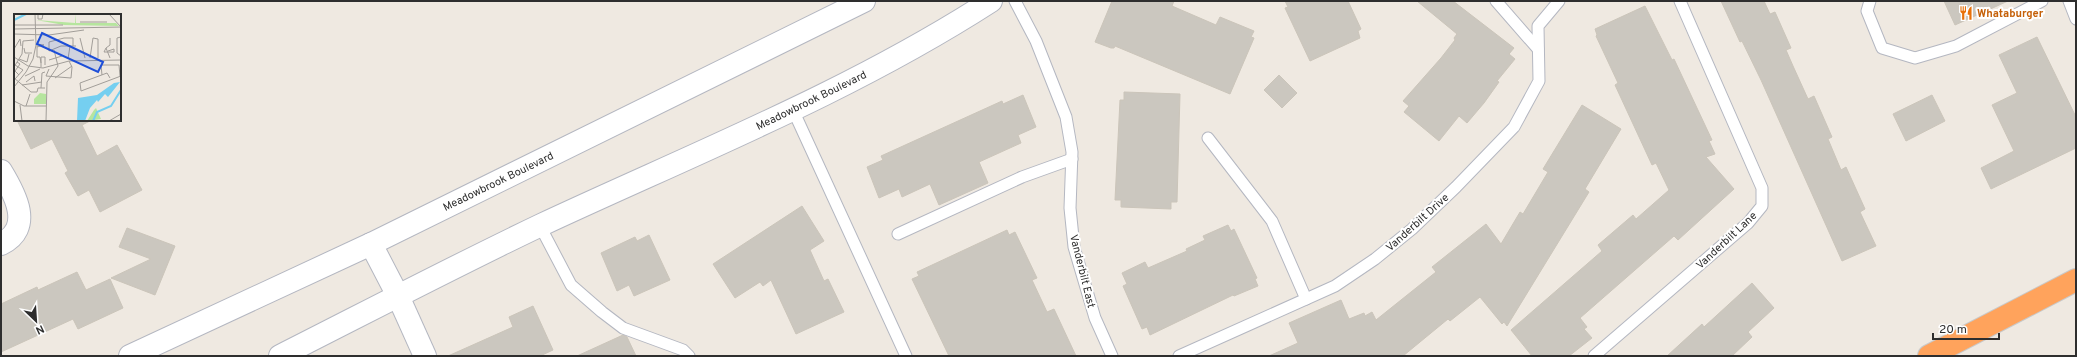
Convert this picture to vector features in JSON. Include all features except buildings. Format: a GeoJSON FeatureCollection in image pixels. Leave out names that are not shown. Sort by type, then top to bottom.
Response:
{"type":"FeatureCollection","features":[{"type":"Feature","properties":{"kind":"highway"},"geometry":{"type":"LineString","coordinates":[[1929,356],[2076,280]]}},
{"type":"Feature","properties":{"kind":"main road","name":"Meadowbrook Boulevard"},"geometry":{"type":"LineString","coordinates":[[130,356],[371,244],[864,1]]}},
{"type":"Feature","properties":{"kind":"main road","name":"Meadowbrook Boulevard"},"geometry":{"type":"LineString","coordinates":[[280,356],[540,226],[845,85],[966,17],[991,1]]}},
{"type":"Feature","properties":{"kind":"main road"},"geometry":{"type":"LineString","coordinates":[[1,171],[10,186],[20,212],[18,229],[10,239],[1,244]]}},
{"type":"Feature","properties":{"kind":"main road"},"geometry":{"type":"LineString","coordinates":[[371,244],[398,296],[424,356]]}},
{"type":"Feature","properties":{"kind":"lane","name":"Vanderbilt East"},"geometry":{"type":"LineString","coordinates":[[1015,1],[1036,40],[1066,117],[1072,159],[1070,208],[1074,247],[1095,318],[1112,356]]}},
{"type":"Feature","properties":{"kind":"lane"},"geometry":{"type":"LineString","coordinates":[[1496,1],[1538,50]]}},
{"type":"Feature","properties":{"kind":"lane","name":"Vanderbilt Drive"},"geometry":{"type":"LineString","coordinates":[[1178,356],[1335,286],[1375,259],[1412,229],[1456,187],[1514,127],[1539,81],[1538,26],[1559,1]]}},
{"type":"Feature","properties":{"kind":"lane","name":"Vanderbilt Lane"},"geometry":{"type":"LineString","coordinates":[[1594,356],[1742,228],[1762,206],[1762,188],[1680,1]]}},
{"type":"Feature","properties":{"kind":"lane"},"geometry":{"type":"LineString","coordinates":[[1870,1],[1867,11],[1882,48],[1915,58],[1956,46],[2042,1]]}},
{"type":"Feature","properties":{"kind":"lane"},"geometry":{"type":"LineString","coordinates":[[2069,1],[2076,19]]}},
{"type":"Feature","properties":{"kind":"lane"},"geometry":{"type":"LineString","coordinates":[[793,110],[906,356]]}},
{"type":"Feature","properties":{"kind":"lane"},"geometry":{"type":"LineString","coordinates":[[1208,138],[1272,221],[1306,299]]}},
{"type":"Feature","properties":{"kind":"lane"},"geometry":{"type":"LineString","coordinates":[[898,234],[1022,177],[1072,159]]}},
{"type":"Feature","properties":{"kind":"lane"},"geometry":{"type":"LineString","coordinates":[[540,226],[571,285],[623,328],[684,350],[689,356]]}},
{"type":"Feature","properties":{"kind":"place","name":"Whataburger"},"geometry":{"type":"Point","coordinates":[1966,13]}}]}
